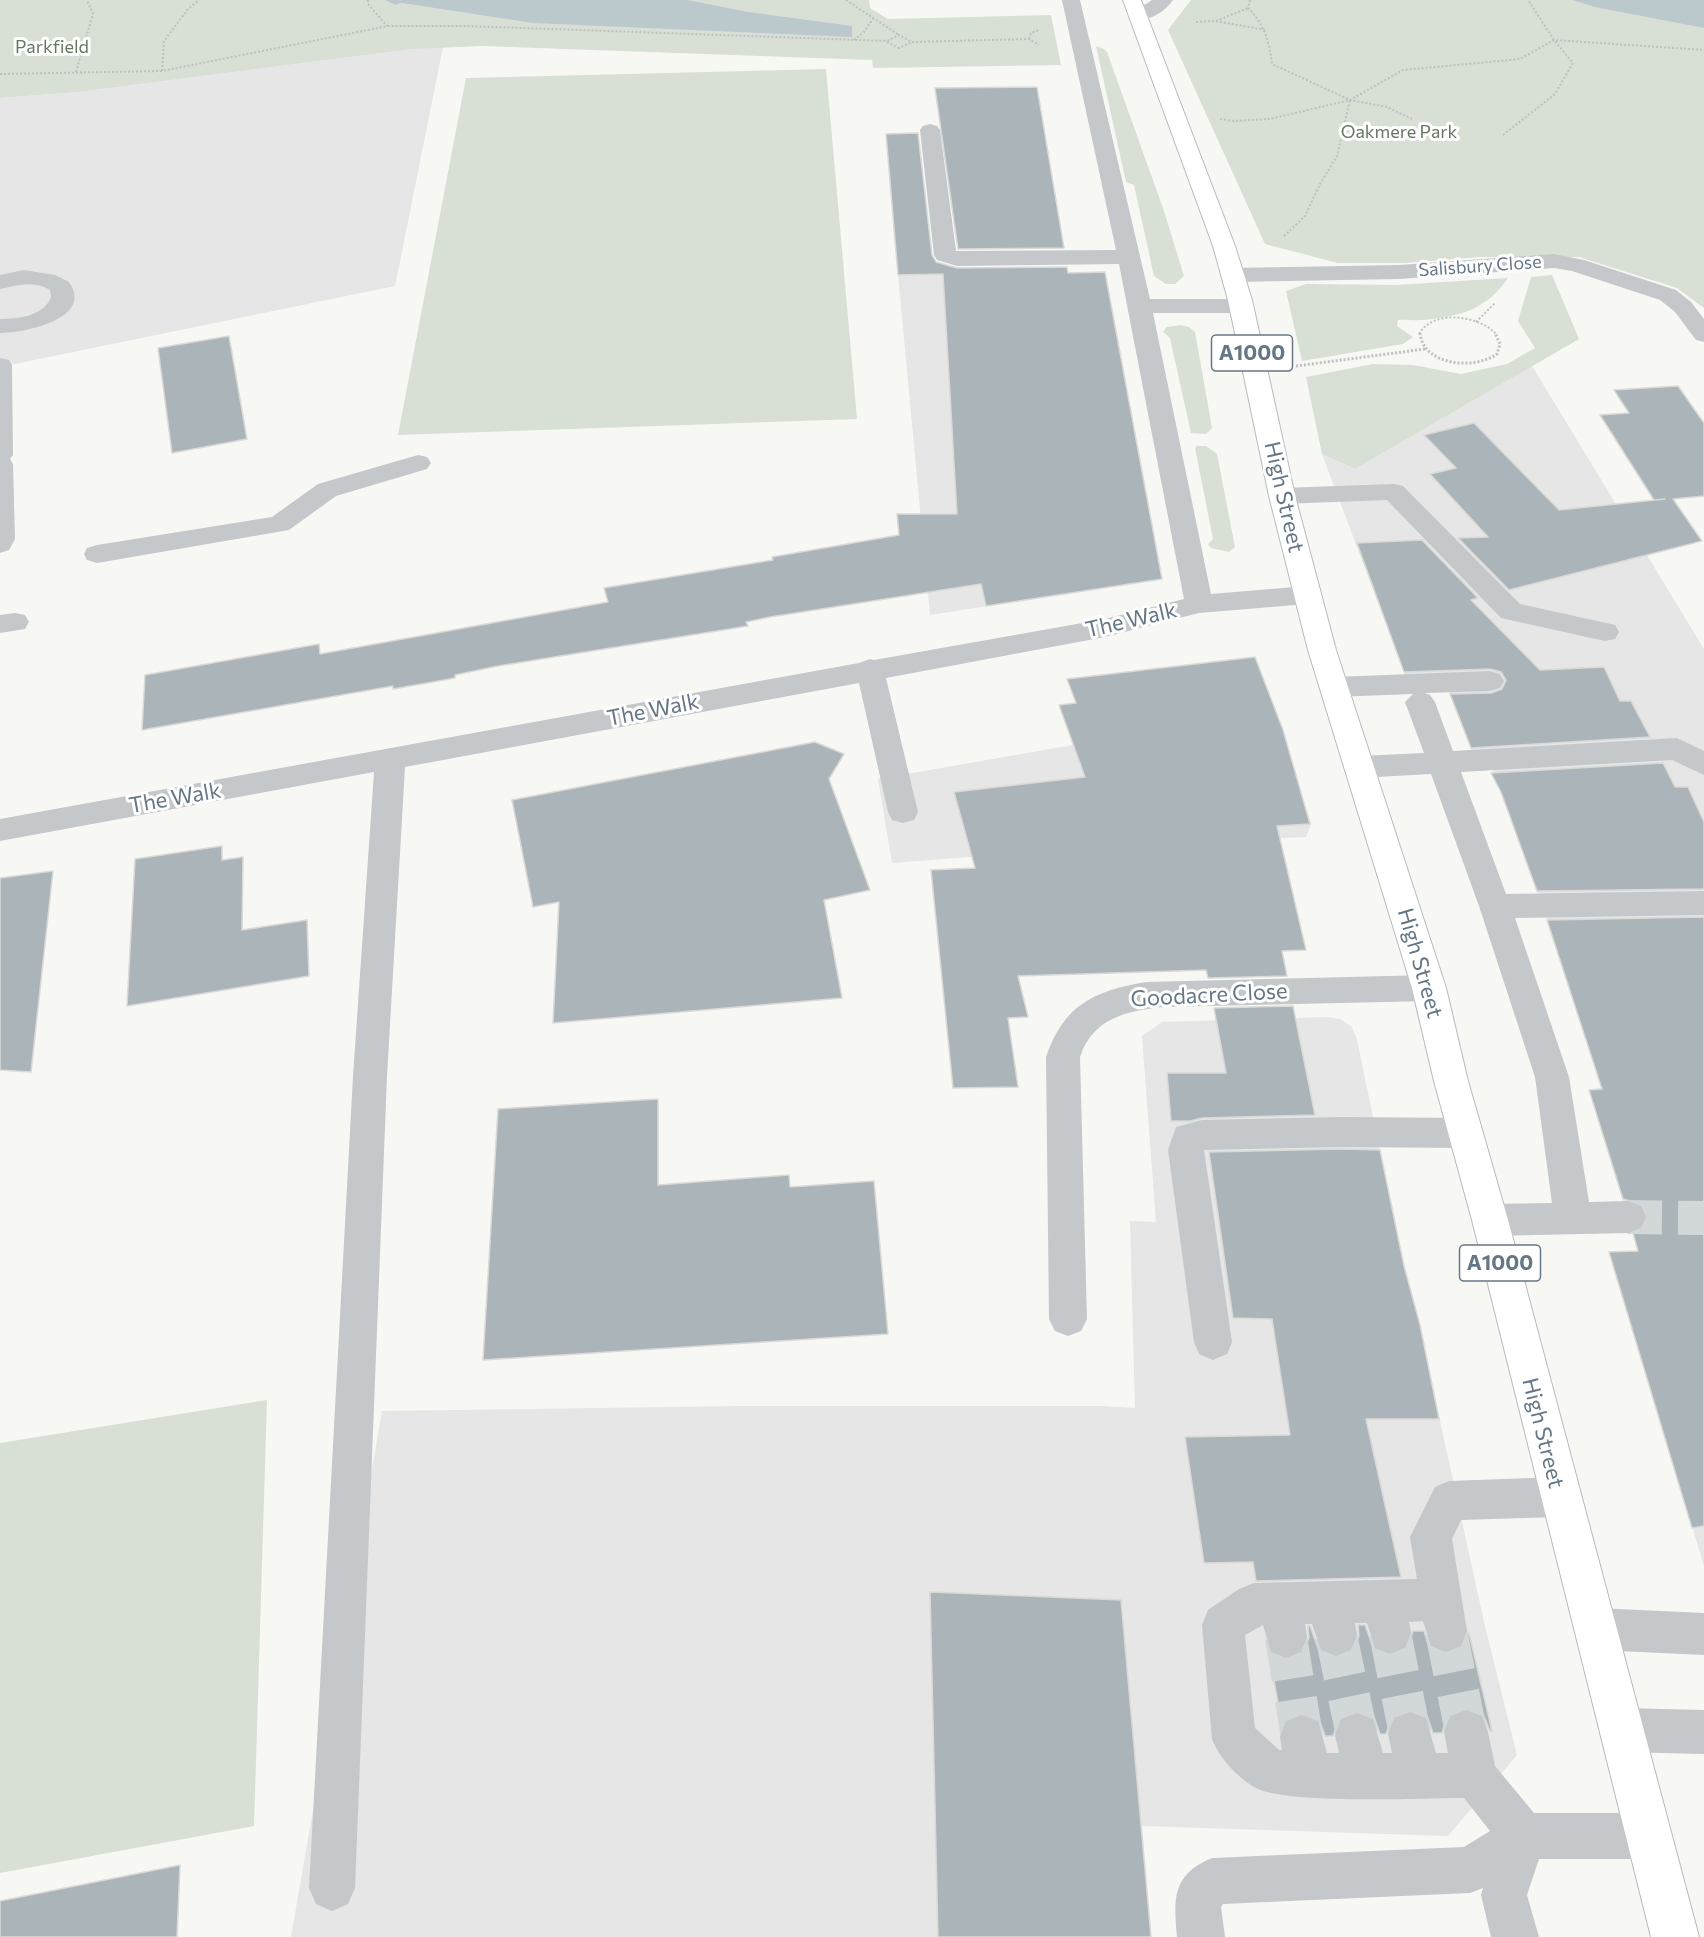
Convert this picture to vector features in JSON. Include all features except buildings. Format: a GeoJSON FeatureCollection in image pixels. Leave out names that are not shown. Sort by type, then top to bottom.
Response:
{"type":"FeatureCollection","features":[{"type":"Feature","properties":{"kind":"main road","name":"High Street"},"geometry":{"type":"LineString","coordinates":[[1135,8],[1233,275],[1242,306],[1282,496],[1307,595],[1333,687],[1429,988],[1559,1497],[1596,1629],[1675,1937]]}},
{"type":"Feature","properties":{"kind":"street"},"geometry":{"type":"LineString","coordinates":[[1071,0],[1140,306],[1199,604]]}},
{"type":"Feature","properties":{"kind":"street"},"geometry":{"type":"LineString","coordinates":[[1135,8],[1152,10],[1164,0]]}},
{"type":"Feature","properties":{"kind":"street"},"geometry":{"type":"LineString","coordinates":[[930,130],[945,255],[957,259],[1128,257]]}},
{"type":"Feature","properties":{"kind":"street","name":"Salisbury Close"},"geometry":{"type":"LineString","coordinates":[[1233,275],[1399,272],[1554,261],[1576,265],[1668,295],[1683,307],[1704,335]]}},
{"type":"Feature","properties":{"kind":"street"},"geometry":{"type":"LineString","coordinates":[[0,282],[16,278],[43,278],[61,287],[64,294],[62,303],[42,318],[27,324],[0,326]]}},
{"type":"Feature","properties":{"kind":"street"},"geometry":{"type":"LineString","coordinates":[[1140,306],[1242,306]]}},
{"type":"Feature","properties":{"kind":"street"},"geometry":{"type":"LineString","coordinates":[[0,367],[0,454]]}},
{"type":"Feature","properties":{"kind":"street"},"geometry":{"type":"LineString","coordinates":[[97,554],[280,524],[327,490],[418,463]]}},
{"type":"Feature","properties":{"kind":"street"},"geometry":{"type":"LineString","coordinates":[[0,464],[0,544]]}},
{"type":"Feature","properties":{"kind":"street"},"geometry":{"type":"LineString","coordinates":[[1282,496],[1394,492],[1511,610],[1605,632]]}},
{"type":"Feature","properties":{"kind":"street","name":"The Walk"},"geometry":{"type":"LineString","coordinates":[[0,830],[870,669],[1106,628],[1199,604],[1307,595]]}},
{"type":"Feature","properties":{"kind":"street"},"geometry":{"type":"LineString","coordinates":[[870,669],[903,812]]}},
{"type":"Feature","properties":{"kind":"street"},"geometry":{"type":"LineString","coordinates":[[1333,687],[1490,681]]}},
{"type":"Feature","properties":{"kind":"street"},"geometry":{"type":"LineString","coordinates":[[1420,702],[1495,906],[1552,1077],[1573,1219]]}},
{"type":"Feature","properties":{"kind":"street"},"geometry":{"type":"LineString","coordinates":[[1359,767],[1677,749],[1704,764]]}},
{"type":"Feature","properties":{"kind":"street"},"geometry":{"type":"LineString","coordinates":[[332,1888],[370,1087],[390,759]]}},
{"type":"Feature","properties":{"kind":"street"},"geometry":{"type":"LineString","coordinates":[[1495,906],[1704,903]]}},
{"type":"Feature","properties":{"kind":"street","name":"Goodacre Close"},"geometry":{"type":"LineString","coordinates":[[1068,1319],[1063,1057],[1068,1039],[1095,1011],[1125,999],[1160,995],[1429,988]]}},
{"type":"Feature","properties":{"kind":"street"},"geometry":{"type":"LineString","coordinates":[[1213,1342],[1186,1150],[1189,1138],[1202,1135],[1341,1132],[1465,1133]]}},
{"type":"Feature","properties":{"kind":"street"},"geometry":{"type":"LineString","coordinates":[[1490,1220],[1628,1217]]}},
{"type":"Feature","properties":{"kind":"street"},"geometry":{"type":"LineString","coordinates":[[1475,1776],[1419,1776],[1362,1755],[1305,1756],[1269,1771],[1234,1738],[1223,1625],[1254,1604],[1283,1620],[1443,1616],[1431,1537],[1449,1501],[1559,1497]]}},
{"type":"Feature","properties":{"kind":"street"},"geometry":{"type":"LineString","coordinates":[[1596,1629],[1704,1634]]}},
{"type":"Feature","properties":{"kind":"street"},"geometry":{"type":"LineString","coordinates":[[1622,1730],[1704,1732]]}},
{"type":"Feature","properties":{"kind":"street"},"geometry":{"type":"LineString","coordinates":[[1466,1732],[1475,1776],[1523,1836]]}},
{"type":"Feature","properties":{"kind":"street"},"geometry":{"type":"LineString","coordinates":[[1410,1734],[1419,1776]]}},
{"type":"Feature","properties":{"kind":"street"},"geometry":{"type":"LineString","coordinates":[[1515,1937],[1504,1895],[1523,1836]]}},
{"type":"Feature","properties":{"kind":"street"},"geometry":{"type":"LineString","coordinates":[[1200,1937],[1197,1900],[1212,1881],[1470,1870],[1523,1836],[1649,1836]]}},
{"type":"Feature","properties":{"kind":"path"},"geometry":{"type":"LineString","coordinates":[[76,72],[93,14],[87,0]]}},
{"type":"Feature","properties":{"kind":"path"},"geometry":{"type":"LineString","coordinates":[[162,70],[164,40],[188,9],[199,0]]}},
{"type":"Feature","properties":{"kind":"path"},"geometry":{"type":"LineString","coordinates":[[368,0],[368,4],[388,26]]}},
{"type":"Feature","properties":{"kind":"path"},"geometry":{"type":"LineString","coordinates":[[846,0],[912,42]]}},
{"type":"Feature","properties":{"kind":"path"},"geometry":{"type":"LineString","coordinates":[[1248,8],[1250,0]]}},
{"type":"Feature","properties":{"kind":"path"},"geometry":{"type":"LineString","coordinates":[[1503,135],[1555,94],[1573,63],[1554,40],[1528,0]]}},
{"type":"Feature","properties":{"kind":"path"},"geometry":{"type":"LineString","coordinates":[[1215,21],[1248,8]]}},
{"type":"Feature","properties":{"kind":"path"},"geometry":{"type":"LineString","coordinates":[[1248,8],[1260,19],[1266,31],[1272,64],[1350,100],[1387,107],[1412,119]]}},
{"type":"Feature","properties":{"kind":"path"},"geometry":{"type":"LineString","coordinates":[[854,40],[864,32],[874,17]]}},
{"type":"Feature","properties":{"kind":"path"},"geometry":{"type":"LineString","coordinates":[[1192,21],[1215,21],[1266,31]]}},
{"type":"Feature","properties":{"kind":"path"},"geometry":{"type":"LineString","coordinates":[[0,74],[162,70],[388,26],[467,26],[887,41],[899,35]]}},
{"type":"Feature","properties":{"kind":"path"},"geometry":{"type":"LineString","coordinates":[[887,41],[899,48],[912,42],[1029,39]]}},
{"type":"Feature","properties":{"kind":"path"},"geometry":{"type":"LineString","coordinates":[[1211,117],[1233,121],[1270,119],[1350,100],[1403,70],[1520,58],[1554,40],[1704,50]]}},
{"type":"Feature","properties":{"kind":"path"},"geometry":{"type":"LineString","coordinates":[[1305,216],[1320,184],[1337,156],[1350,100]]}},
{"type":"Feature","properties":{"kind":"path"},"geometry":{"type":"LineString","coordinates":[[1293,366],[1346,360],[1381,352],[1426,349],[1447,360],[1474,363],[1495,355],[1500,349],[1500,341],[1496,334],[1476,321],[1445,318],[1429,322],[1422,327],[1419,334],[1426,349]]}},
{"type":"Feature","properties":{"kind":"shaded area"},"geometry":{"type":"Polygon","coordinates":[[[402,0],[687,0],[748,12],[852,26],[852,37],[533,23],[396,2],[402,0]]]}},
{"type":"Feature","properties":{"kind":"shaded area"},"geometry":{"type":"Polygon","coordinates":[[[1573,0],[1704,0],[1704,28],[1595,7],[1573,0]]]}},
{"type":"Feature","properties":{"kind":"shaded area"},"geometry":{"type":"Polygon","coordinates":[[[443,47],[395,286],[0,367],[0,98],[78,92],[412,49],[443,47]]]}},
{"type":"Feature","properties":{"kind":"shaded area"},"geometry":{"type":"Polygon","coordinates":[[[1105,272],[1162,579],[930,615],[898,275],[1105,272]]]}},
{"type":"Feature","properties":{"kind":"shaded area"},"geometry":{"type":"Polygon","coordinates":[[[1532,366],[1704,649],[1704,1566],[1609,1252],[1638,1251],[1589,1090],[1602,1088],[1546,917],[1492,768],[1474,756],[1442,676],[1406,677],[1322,454],[1355,469],[1532,366]]]}},
{"type":"Feature","properties":{"kind":"shaded area"},"geometry":{"type":"Polygon","coordinates":[[[1278,718],[1311,824],[1306,837],[1135,844],[892,863],[878,779],[1073,745],[1278,718]]]}},
{"type":"Feature","properties":{"kind":"shaded area"},"geometry":{"type":"Polygon","coordinates":[[[1328,1017],[1340,1019],[1352,1027],[1357,1040],[1404,1266],[1418,1320],[1484,1622],[1517,1755],[1448,1836],[1142,1826],[1151,1937],[291,1937],[382,1411],[744,1406],[1101,1406],[1135,1408],[1130,1221],[1156,1222],[1142,1036],[1162,1022],[1328,1017]]]}},
{"type":"Feature","properties":{"kind":"green space","name":"Parkfield"},"geometry":{"type":"Polygon","coordinates":[[[0,0],[869,0],[870,8],[888,19],[1051,15],[1061,65],[873,68],[872,60],[482,46],[412,49],[78,92],[0,98],[0,0]]]}},
{"type":"Feature","properties":{"kind":"green space","name":"Oakmere Park"},"geometry":{"type":"Polygon","coordinates":[[[1191,0],[1704,0],[1704,308],[1677,288],[1579,257],[1479,257],[1405,263],[1338,263],[1265,244],[1168,30],[1191,0]]]}},
{"type":"Feature","properties":{"kind":"green space"},"geometry":{"type":"Polygon","coordinates":[[[1096,46],[1107,52],[1164,211],[1184,276],[1175,284],[1166,284],[1154,276],[1134,185],[1126,182],[1096,46]]]}},
{"type":"Feature","properties":{"kind":"green space"},"geometry":{"type":"Polygon","coordinates":[[[826,69],[857,419],[398,435],[466,78],[826,69]]]}},
{"type":"Feature","properties":{"kind":"green space"},"geometry":{"type":"Polygon","coordinates":[[[1552,275],[1579,339],[1355,469],[1322,454],[1306,377],[1373,364],[1413,365],[1461,374],[1507,364],[1535,348],[1518,321],[1531,277],[1552,275]]]}},
{"type":"Feature","properties":{"kind":"green space"},"geometry":{"type":"Polygon","coordinates":[[[1508,278],[1490,298],[1470,310],[1435,319],[1398,320],[1397,326],[1413,337],[1403,344],[1302,361],[1286,291],[1306,284],[1396,285],[1508,278]]]}},
{"type":"Feature","properties":{"kind":"green space"},"geometry":{"type":"Polygon","coordinates":[[[1181,325],[1195,332],[1212,428],[1206,434],[1191,433],[1170,338],[1163,332],[1167,327],[1181,325]]]}},
{"type":"Feature","properties":{"kind":"green space"},"geometry":{"type":"Polygon","coordinates":[[[1206,446],[1217,454],[1235,547],[1229,552],[1211,548],[1208,544],[1213,539],[1195,448],[1206,446]]]}},
{"type":"Feature","properties":{"kind":"green space"},"geometry":{"type":"Polygon","coordinates":[[[267,1400],[254,1826],[0,1873],[0,1443],[267,1400]]]}},
{"type":"Feature","properties":{"kind":"waterway"},"geometry":{"type":"LineString","coordinates":[[390,0],[396,2]]}},
{"type":"Feature","properties":{"kind":"tunnel"},"geometry":{"type":"LineString","coordinates":[[1628,1217],[1704,1218]]}},
{"type":"Feature","properties":{"kind":"tunnel"},"geometry":{"type":"LineString","coordinates":[[1446,1631],[1466,1732]]}},
{"type":"Feature","properties":{"kind":"tunnel"},"geometry":{"type":"LineString","coordinates":[[1390,1633],[1410,1734]]}},
{"type":"Feature","properties":{"kind":"tunnel"},"geometry":{"type":"LineString","coordinates":[[1336,1635],[1357,1735]]}},
{"type":"Feature","properties":{"kind":"tunnel"},"geometry":{"type":"LineString","coordinates":[[1286,1637],[1302,1737]]}}]}
